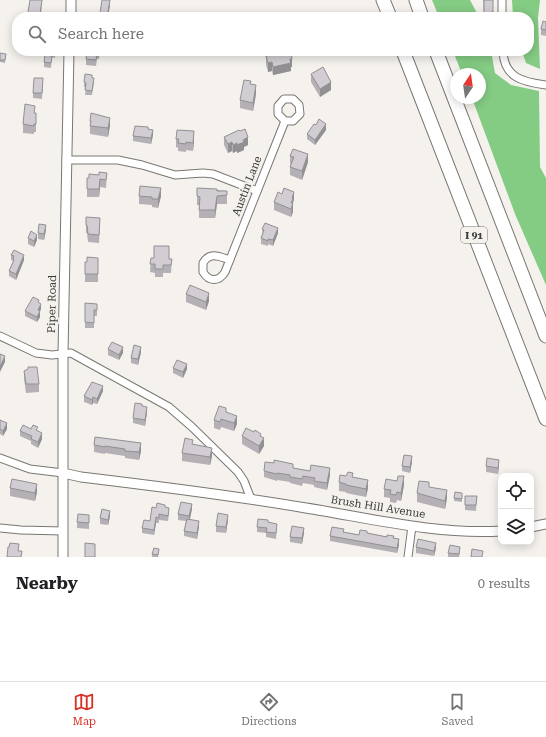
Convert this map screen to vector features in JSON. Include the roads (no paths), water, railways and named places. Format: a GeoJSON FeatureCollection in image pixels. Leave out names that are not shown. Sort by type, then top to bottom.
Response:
{"type":"FeatureCollection","features":[{"type":"Feature","properties":{"kind":"highway"},"geometry":{"type":"LineString","coordinates":[[383,0],[388,12]]}},
{"type":"Feature","properties":{"kind":"highway"},"geometry":{"type":"LineString","coordinates":[[416,0],[420,12]]}},
{"type":"Feature","properties":{"kind":"highway","name":"I 91"},"geometry":{"type":"LineString","coordinates":[[405,56],[546,419]]}},
{"type":"Feature","properties":{"kind":"highway","name":"I 91"},"geometry":{"type":"LineString","coordinates":[[438,56],[546,336]]}},
{"type":"Feature","properties":{"kind":"street"},"geometry":{"type":"LineString","coordinates":[[71,0],[71,12]]}},
{"type":"Feature","properties":{"kind":"street"},"geometry":{"type":"LineString","coordinates":[[502,0],[502,12]]}},
{"type":"Feature","properties":{"kind":"street","name":"Piper Road"},"geometry":{"type":"LineString","coordinates":[[64,557],[63,353],[66,160],[70,56]]}},
{"type":"Feature","properties":{"kind":"street"},"geometry":{"type":"LineString","coordinates":[[504,56],[505,65],[514,76],[524,81],[546,85]]}},
{"type":"Feature","properties":{"kind":"street","name":"Austin Lane"},"geometry":{"type":"LineString","coordinates":[[230,260],[284,121]]}},
{"type":"Feature","properties":{"kind":"street"},"geometry":{"type":"LineString","coordinates":[[66,160],[126,161],[175,175],[207,174],[224,178],[257,191]]}},
{"type":"Feature","properties":{"kind":"street"},"geometry":{"type":"LineString","coordinates":[[0,336],[36,353],[52,355],[71,353],[169,407],[192,427],[238,472],[244,481],[251,500]]}},
{"type":"Feature","properties":{"kind":"street"},"geometry":{"type":"LineString","coordinates":[[0,458],[30,469],[63,473]]}},
{"type":"Feature","properties":{"kind":"street","name":"Brush Hill Avenue"},"geometry":{"type":"LineString","coordinates":[[63,473],[81,477],[251,500],[412,526],[463,531],[498,531]]}},
{"type":"Feature","properties":{"kind":"street"},"geometry":{"type":"LineString","coordinates":[[534,526],[546,524]]}},
{"type":"Feature","properties":{"kind":"street"},"geometry":{"type":"LineString","coordinates":[[408,557],[412,526]]}},
{"type":"Feature","properties":{"kind":"street"},"geometry":{"type":"LineString","coordinates":[[0,528],[21,530],[63,530]]}}]}
